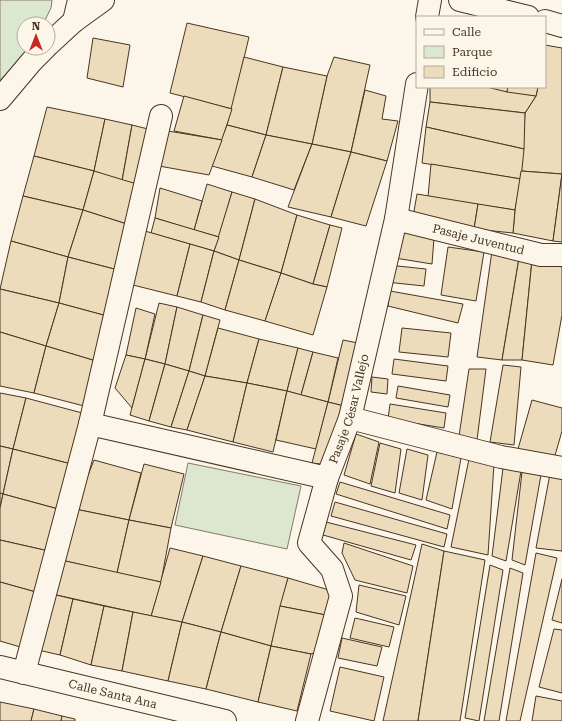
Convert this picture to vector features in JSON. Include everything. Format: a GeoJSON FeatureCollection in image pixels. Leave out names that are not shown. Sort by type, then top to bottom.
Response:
{"type":"FeatureCollection","features":[{"type":"Feature","properties":{"kind":"main road"},"geometry":{"type":"LineString","coordinates":[[74,21],[79,0]]}},
{"type":"Feature","properties":{"kind":"main road"},"geometry":{"type":"LineString","coordinates":[[56,38],[74,21],[103,0]]}},
{"type":"Feature","properties":{"kind":"main road"},"geometry":{"type":"LineString","coordinates":[[428,16],[430,0]]}},
{"type":"Feature","properties":{"kind":"main road"},"geometry":{"type":"LineString","coordinates":[[460,0],[524,16]]}},
{"type":"Feature","properties":{"kind":"main road"},"geometry":{"type":"LineString","coordinates":[[546,21],[562,26]]}},
{"type":"Feature","properties":{"kind":"main road"},"geometry":{"type":"LineString","coordinates":[[0,99],[37,56]]}},
{"type":"Feature","properties":{"kind":"main road","name":"Pasaje César Vallejo"},"geometry":{"type":"LineString","coordinates":[[307,721],[341,596],[332,569],[309,543],[328,478],[350,418],[396,219],[416,88]]}},
{"type":"Feature","properties":{"kind":"main road"},"geometry":{"type":"LineString","coordinates":[[24,673],[90,424],[161,116]]}},
{"type":"Feature","properties":{"kind":"main road","name":"Pasaje Juventud"},"geometry":{"type":"LineString","coordinates":[[396,219],[541,255],[562,255]]}},
{"type":"Feature","properties":{"kind":"main road"},"geometry":{"type":"LineString","coordinates":[[350,418],[501,457],[562,468]]}},
{"type":"Feature","properties":{"kind":"main road"},"geometry":{"type":"LineString","coordinates":[[90,424],[328,478]]}},
{"type":"Feature","properties":{"kind":"main road","name":"Calle Santa Ana"},"geometry":{"type":"LineString","coordinates":[[0,667],[225,721]]}},
{"type":"Feature","properties":{"kind":"green space"},"geometry":{"type":"Polygon","coordinates":[[[0,0],[52,0],[51,8],[47,16],[16,16],[16,56],[22,56],[0,81],[0,0]]]}},
{"type":"Feature","properties":{"kind":"green space"},"geometry":{"type":"Polygon","coordinates":[[[188,463],[301,486],[287,549],[175,525],[188,463]]]}},
{"type":"Feature","properties":{"kind":"building"},"geometry":{"type":"Polygon","coordinates":[[[187,23],[249,37],[232,109],[170,93],[187,23]]]}},
{"type":"Feature","properties":{"kind":"building"},"geometry":{"type":"Polygon","coordinates":[[[93,38],[130,45],[123,87],[87,78],[93,38]]]}},
{"type":"Feature","properties":{"kind":"building"},"geometry":{"type":"Polygon","coordinates":[[[546,45],[562,48],[562,174],[521,171],[525,113],[536,96],[538,88],[546,88],[546,45]]]}},
{"type":"Feature","properties":{"kind":"building"},"geometry":{"type":"Polygon","coordinates":[[[244,57],[283,67],[266,135],[227,125],[244,57]]]}},
{"type":"Feature","properties":{"kind":"building"},"geometry":{"type":"Polygon","coordinates":[[[334,57],[370,65],[351,152],[312,144],[327,76],[334,57]]]}},
{"type":"Feature","properties":{"kind":"building"},"geometry":{"type":"Polygon","coordinates":[[[283,67],[327,76],[312,144],[266,135],[283,67]]]}},
{"type":"Feature","properties":{"kind":"building"},"geometry":{"type":"Polygon","coordinates":[[[430,88],[492,88],[536,96],[525,113],[430,102],[430,88]]]}},
{"type":"Feature","properties":{"kind":"building"},"geometry":{"type":"Polygon","coordinates":[[[491,88],[508,88],[507,92],[491,88]]]}},
{"type":"Feature","properties":{"kind":"building"},"geometry":{"type":"Polygon","coordinates":[[[508,88],[538,88],[536,96],[507,92],[508,88]]]}},
{"type":"Feature","properties":{"kind":"building"},"geometry":{"type":"Polygon","coordinates":[[[365,90],[386,96],[382,119],[398,121],[387,161],[351,152],[365,90]]]}},
{"type":"Feature","properties":{"kind":"building"},"geometry":{"type":"Polygon","coordinates":[[[184,96],[232,109],[222,140],[174,131],[184,96]]]}},
{"type":"Feature","properties":{"kind":"building"},"geometry":{"type":"Polygon","coordinates":[[[430,102],[525,113],[524,149],[426,127],[430,102]]]}},
{"type":"Feature","properties":{"kind":"building"},"geometry":{"type":"Polygon","coordinates":[[[47,107],[105,119],[94,171],[34,156],[47,107]]]}},
{"type":"Feature","properties":{"kind":"building"},"geometry":{"type":"Polygon","coordinates":[[[105,119],[132,125],[122,181],[94,171],[105,119]]]}},
{"type":"Feature","properties":{"kind":"building"},"geometry":{"type":"Polygon","coordinates":[[[132,125],[152,130],[140,185],[122,181],[132,125]]]}},
{"type":"Feature","properties":{"kind":"building"},"geometry":{"type":"Polygon","coordinates":[[[227,125],[266,135],[252,177],[212,166],[227,125]]]}},
{"type":"Feature","properties":{"kind":"building"},"geometry":{"type":"Polygon","coordinates":[[[426,127],[524,149],[521,179],[422,163],[426,127]]]}},
{"type":"Feature","properties":{"kind":"building"},"geometry":{"type":"Polygon","coordinates":[[[168,131],[222,140],[209,175],[159,166],[168,131]]]}},
{"type":"Feature","properties":{"kind":"building"},"geometry":{"type":"Polygon","coordinates":[[[266,135],[312,144],[294,190],[252,177],[266,135]]]}},
{"type":"Feature","properties":{"kind":"building"},"geometry":{"type":"Polygon","coordinates":[[[312,144],[351,152],[331,217],[288,207],[312,144]]]}},
{"type":"Feature","properties":{"kind":"building"},"geometry":{"type":"Polygon","coordinates":[[[351,152],[387,161],[366,226],[331,217],[351,152]]]}},
{"type":"Feature","properties":{"kind":"building"},"geometry":{"type":"Polygon","coordinates":[[[34,156],[94,171],[83,210],[23,196],[34,156]]]}},
{"type":"Feature","properties":{"kind":"building"},"geometry":{"type":"Polygon","coordinates":[[[431,164],[521,179],[515,210],[428,197],[431,164]]]}},
{"type":"Feature","properties":{"kind":"building"},"geometry":{"type":"Polygon","coordinates":[[[94,171],[140,185],[130,225],[83,210],[94,171]]]}},
{"type":"Feature","properties":{"kind":"building"},"geometry":{"type":"Polygon","coordinates":[[[521,171],[562,174],[553,241],[513,233],[521,171]]]}},
{"type":"Feature","properties":{"kind":"building"},"geometry":{"type":"Polygon","coordinates":[[[562,174],[562,242],[553,241],[562,174]]]}},
{"type":"Feature","properties":{"kind":"building"},"geometry":{"type":"Polygon","coordinates":[[[207,184],[232,192],[219,237],[194,230],[207,184]]]}},
{"type":"Feature","properties":{"kind":"building"},"geometry":{"type":"Polygon","coordinates":[[[160,188],[202,201],[194,230],[155,218],[160,188]]]}},
{"type":"Feature","properties":{"kind":"building"},"geometry":{"type":"Polygon","coordinates":[[[232,192],[255,199],[239,260],[214,251],[232,192]]]}},
{"type":"Feature","properties":{"kind":"building"},"geometry":{"type":"Polygon","coordinates":[[[417,194],[478,204],[474,229],[413,217],[417,194]]]}},
{"type":"Feature","properties":{"kind":"building"},"geometry":{"type":"Polygon","coordinates":[[[23,196],[83,210],[68,257],[11,241],[23,196]]]}},
{"type":"Feature","properties":{"kind":"building"},"geometry":{"type":"Polygon","coordinates":[[[255,199],[297,215],[281,273],[239,260],[255,199]]]}},
{"type":"Feature","properties":{"kind":"building"},"geometry":{"type":"Polygon","coordinates":[[[478,204],[515,210],[513,233],[474,229],[478,204]]]}},
{"type":"Feature","properties":{"kind":"building"},"geometry":{"type":"Polygon","coordinates":[[[83,210],[130,225],[118,270],[68,257],[83,210]]]}},
{"type":"Feature","properties":{"kind":"building"},"geometry":{"type":"Polygon","coordinates":[[[297,215],[330,225],[313,284],[281,273],[297,215]]]}},
{"type":"Feature","properties":{"kind":"building"},"geometry":{"type":"Polygon","coordinates":[[[155,218],[219,237],[214,251],[151,233],[155,218]]]}},
{"type":"Feature","properties":{"kind":"building"},"geometry":{"type":"Polygon","coordinates":[[[330,225],[342,228],[327,287],[313,284],[330,225]]]}},
{"type":"Feature","properties":{"kind":"building"},"geometry":{"type":"Polygon","coordinates":[[[138,229],[190,244],[177,296],[125,283],[138,229]]]}},
{"type":"Feature","properties":{"kind":"building"},"geometry":{"type":"Polygon","coordinates":[[[404,230],[434,238],[432,264],[395,258],[404,230]]]}},
{"type":"Feature","properties":{"kind":"building"},"geometry":{"type":"Polygon","coordinates":[[[11,241],[68,257],[59,303],[0,289],[11,241]]]}},
{"type":"Feature","properties":{"kind":"building"},"geometry":{"type":"Polygon","coordinates":[[[190,244],[214,251],[201,302],[177,296],[190,244]]]}},
{"type":"Feature","properties":{"kind":"building"},"geometry":{"type":"Polygon","coordinates":[[[448,247],[484,252],[476,301],[441,295],[448,247]]]}},
{"type":"Feature","properties":{"kind":"building"},"geometry":{"type":"Polygon","coordinates":[[[214,251],[239,260],[225,310],[201,302],[214,251]]]}},
{"type":"Feature","properties":{"kind":"building"},"geometry":{"type":"Polygon","coordinates":[[[492,251],[519,258],[502,360],[477,357],[492,251]]]}},
{"type":"Feature","properties":{"kind":"building"},"geometry":{"type":"Polygon","coordinates":[[[68,257],[118,270],[107,316],[59,303],[68,257]]]}},
{"type":"Feature","properties":{"kind":"building"},"geometry":{"type":"Polygon","coordinates":[[[519,258],[532,260],[522,360],[502,360],[519,258]]]}},
{"type":"Feature","properties":{"kind":"building"},"geometry":{"type":"Polygon","coordinates":[[[239,260],[281,273],[265,321],[225,310],[239,260]]]}},
{"type":"Feature","properties":{"kind":"building"},"geometry":{"type":"Polygon","coordinates":[[[532,260],[562,267],[562,315],[553,365],[522,360],[532,260]]]}},
{"type":"Feature","properties":{"kind":"building"},"geometry":{"type":"Polygon","coordinates":[[[388,265],[426,269],[424,286],[386,282],[388,265]]]}},
{"type":"Feature","properties":{"kind":"building"},"geometry":{"type":"Polygon","coordinates":[[[281,273],[313,284],[327,287],[313,335],[265,321],[281,273]]]}},
{"type":"Feature","properties":{"kind":"building"},"geometry":{"type":"Polygon","coordinates":[[[0,289],[59,303],[46,346],[0,332],[0,289]]]}},
{"type":"Feature","properties":{"kind":"building"},"geometry":{"type":"Polygon","coordinates":[[[390,291],[463,304],[458,323],[388,306],[390,291]]]}},
{"type":"Feature","properties":{"kind":"building"},"geometry":{"type":"Polygon","coordinates":[[[59,303],[107,316],[96,361],[46,346],[59,303]]]}},
{"type":"Feature","properties":{"kind":"building"},"geometry":{"type":"Polygon","coordinates":[[[159,303],[177,307],[165,364],[145,359],[159,303]]]}},
{"type":"Feature","properties":{"kind":"building"},"geometry":{"type":"Polygon","coordinates":[[[177,307],[203,315],[189,371],[165,364],[177,307]]]}},
{"type":"Feature","properties":{"kind":"building"},"geometry":{"type":"Polygon","coordinates":[[[136,308],[155,314],[145,359],[126,355],[136,308]]]}},
{"type":"Feature","properties":{"kind":"building"},"geometry":{"type":"Polygon","coordinates":[[[203,315],[220,320],[205,376],[189,371],[203,315]]]}},
{"type":"Feature","properties":{"kind":"building"},"geometry":{"type":"Polygon","coordinates":[[[218,328],[259,339],[247,383],[205,376],[218,328]]]}},
{"type":"Feature","properties":{"kind":"building"},"geometry":{"type":"Polygon","coordinates":[[[402,328],[451,333],[448,357],[399,352],[402,328]]]}},
{"type":"Feature","properties":{"kind":"building"},"geometry":{"type":"Polygon","coordinates":[[[0,332],[46,346],[34,393],[0,386],[0,332]]]}},
{"type":"Feature","properties":{"kind":"building"},"geometry":{"type":"Polygon","coordinates":[[[259,339],[298,348],[287,391],[247,383],[259,339]]]}},
{"type":"Feature","properties":{"kind":"building"},"geometry":{"type":"Polygon","coordinates":[[[343,340],[358,343],[344,406],[328,402],[343,340]]]}},
{"type":"Feature","properties":{"kind":"building"},"geometry":{"type":"Polygon","coordinates":[[[46,346],[96,361],[84,406],[34,393],[46,346]]]}},
{"type":"Feature","properties":{"kind":"building"},"geometry":{"type":"Polygon","coordinates":[[[298,348],[313,352],[301,395],[287,391],[298,348]]]}},
{"type":"Feature","properties":{"kind":"building"},"geometry":{"type":"Polygon","coordinates":[[[313,352],[338,358],[328,402],[301,395],[313,352]]]}},
{"type":"Feature","properties":{"kind":"building"},"geometry":{"type":"Polygon","coordinates":[[[126,355],[145,359],[132,408],[115,388],[126,355]]]}},
{"type":"Feature","properties":{"kind":"building"},"geometry":{"type":"Polygon","coordinates":[[[145,359],[165,364],[149,421],[130,415],[145,359]]]}},
{"type":"Feature","properties":{"kind":"building"},"geometry":{"type":"Polygon","coordinates":[[[394,359],[448,366],[446,381],[392,374],[394,359]]]}},
{"type":"Feature","properties":{"kind":"building"},"geometry":{"type":"Polygon","coordinates":[[[165,364],[189,371],[171,427],[149,421],[165,364]]]}},
{"type":"Feature","properties":{"kind":"building"},"geometry":{"type":"Polygon","coordinates":[[[503,365],[521,367],[514,445],[490,442],[503,365]]]}},
{"type":"Feature","properties":{"kind":"building"},"geometry":{"type":"Polygon","coordinates":[[[469,369],[486,369],[477,440],[459,436],[469,369]]]}},
{"type":"Feature","properties":{"kind":"building"},"geometry":{"type":"Polygon","coordinates":[[[189,371],[205,376],[187,430],[171,427],[189,371]]]}},
{"type":"Feature","properties":{"kind":"building"},"geometry":{"type":"Polygon","coordinates":[[[205,376],[247,383],[233,442],[187,430],[205,376]]]}},
{"type":"Feature","properties":{"kind":"building"},"geometry":{"type":"Polygon","coordinates":[[[372,377],[388,379],[387,394],[371,392],[372,377]]]}},
{"type":"Feature","properties":{"kind":"building"},"geometry":{"type":"Polygon","coordinates":[[[247,383],[287,391],[273,452],[233,442],[247,383]]]}},
{"type":"Feature","properties":{"kind":"building"},"geometry":{"type":"Polygon","coordinates":[[[398,386],[450,395],[448,407],[396,398],[398,386]]]}},
{"type":"Feature","properties":{"kind":"building"},"geometry":{"type":"Polygon","coordinates":[[[287,391],[328,402],[316,449],[276,440],[287,391]]]}},
{"type":"Feature","properties":{"kind":"building"},"geometry":{"type":"Polygon","coordinates":[[[0,393],[26,398],[13,449],[0,446],[0,393]]]}},
{"type":"Feature","properties":{"kind":"building"},"geometry":{"type":"Polygon","coordinates":[[[26,398],[86,414],[75,465],[13,449],[26,398]]]}},
{"type":"Feature","properties":{"kind":"building"},"geometry":{"type":"Polygon","coordinates":[[[532,400],[562,408],[562,431],[554,459],[518,449],[532,400]]]}},
{"type":"Feature","properties":{"kind":"building"},"geometry":{"type":"Polygon","coordinates":[[[328,402],[344,406],[328,465],[312,463],[328,402]]]}},
{"type":"Feature","properties":{"kind":"building"},"geometry":{"type":"Polygon","coordinates":[[[390,404],[446,413],[444,428],[388,419],[390,404]]]}},
{"type":"Feature","properties":{"kind":"building"},"geometry":{"type":"Polygon","coordinates":[[[356,434],[379,442],[370,484],[344,475],[356,434]]]}},
{"type":"Feature","properties":{"kind":"building"},"geometry":{"type":"Polygon","coordinates":[[[380,443],[401,449],[395,493],[371,486],[380,443]]]}},
{"type":"Feature","properties":{"kind":"building"},"geometry":{"type":"Polygon","coordinates":[[[0,446],[13,449],[3,494],[0,493],[0,446]]]}},
{"type":"Feature","properties":{"kind":"building"},"geometry":{"type":"Polygon","coordinates":[[[13,449],[75,465],[62,510],[3,494],[13,449]]]}},
{"type":"Feature","properties":{"kind":"building"},"geometry":{"type":"Polygon","coordinates":[[[407,449],[428,455],[422,500],[399,493],[407,449]]]}},
{"type":"Feature","properties":{"kind":"building"},"geometry":{"type":"Polygon","coordinates":[[[437,452],[461,458],[452,509],[426,500],[437,452]]]}},
{"type":"Feature","properties":{"kind":"building"},"geometry":{"type":"Polygon","coordinates":[[[469,459],[494,464],[488,555],[451,547],[469,459]]]}},
{"type":"Feature","properties":{"kind":"building"},"geometry":{"type":"Polygon","coordinates":[[[94,460],[141,473],[129,520],[75,509],[94,460]]]}},
{"type":"Feature","properties":{"kind":"building"},"geometry":{"type":"Polygon","coordinates":[[[144,464],[184,474],[171,528],[129,520],[144,464]]]}},
{"type":"Feature","properties":{"kind":"building"},"geometry":{"type":"Polygon","coordinates":[[[503,468],[521,471],[506,561],[492,556],[503,468]]]}},
{"type":"Feature","properties":{"kind":"building"},"geometry":{"type":"Polygon","coordinates":[[[522,472],[541,475],[525,565],[512,560],[522,472]]]}},
{"type":"Feature","properties":{"kind":"building"},"geometry":{"type":"Polygon","coordinates":[[[550,474],[562,477],[562,551],[536,548],[550,474]]]}},
{"type":"Feature","properties":{"kind":"building"},"geometry":{"type":"Polygon","coordinates":[[[340,482],[450,515],[447,529],[336,494],[340,482]]]}},
{"type":"Feature","properties":{"kind":"building"},"geometry":{"type":"Polygon","coordinates":[[[0,493],[3,494],[0,508],[0,493]]]}},
{"type":"Feature","properties":{"kind":"building"},"geometry":{"type":"Polygon","coordinates":[[[3,494],[62,510],[53,552],[0,540],[0,508],[3,494]]]}},
{"type":"Feature","properties":{"kind":"building"},"geometry":{"type":"Polygon","coordinates":[[[335,502],[447,534],[444,547],[331,516],[335,502]]]}},
{"type":"Feature","properties":{"kind":"building"},"geometry":{"type":"Polygon","coordinates":[[[75,509],[129,520],[117,573],[61,560],[75,509]]]}},
{"type":"Feature","properties":{"kind":"building"},"geometry":{"type":"Polygon","coordinates":[[[129,520],[171,528],[161,582],[117,573],[129,520]]]}},
{"type":"Feature","properties":{"kind":"building"},"geometry":{"type":"Polygon","coordinates":[[[326,522],[416,545],[411,560],[323,535],[326,522]]]}},
{"type":"Feature","properties":{"kind":"building"},"geometry":{"type":"Polygon","coordinates":[[[0,540],[53,552],[43,594],[0,582],[0,540]]]}},
{"type":"Feature","properties":{"kind":"building"},"geometry":{"type":"Polygon","coordinates":[[[344,543],[413,566],[407,593],[355,580],[342,553],[344,543]]]}},
{"type":"Feature","properties":{"kind":"building"},"geometry":{"type":"Polygon","coordinates":[[[422,544],[444,551],[418,721],[383,721],[422,544]]]}},
{"type":"Feature","properties":{"kind":"building"},"geometry":{"type":"Polygon","coordinates":[[[170,548],[203,556],[182,622],[151,616],[170,548]]]}},
{"type":"Feature","properties":{"kind":"building"},"geometry":{"type":"Polygon","coordinates":[[[444,551],[485,560],[460,721],[418,721],[444,551]]]}},
{"type":"Feature","properties":{"kind":"building"},"geometry":{"type":"Polygon","coordinates":[[[536,553],[557,558],[520,721],[506,721],[536,553]]]}},
{"type":"Feature","properties":{"kind":"building"},"geometry":{"type":"Polygon","coordinates":[[[203,556],[241,566],[221,632],[182,622],[203,556]]]}},
{"type":"Feature","properties":{"kind":"building"},"geometry":{"type":"Polygon","coordinates":[[[61,560],[161,582],[151,616],[52,594],[61,560]]]}},
{"type":"Feature","properties":{"kind":"building"},"geometry":{"type":"Polygon","coordinates":[[[490,565],[503,570],[479,721],[465,718],[490,565]]]}},
{"type":"Feature","properties":{"kind":"building"},"geometry":{"type":"Polygon","coordinates":[[[241,566],[288,578],[271,646],[221,632],[241,566]]]}},
{"type":"Feature","properties":{"kind":"building"},"geometry":{"type":"Polygon","coordinates":[[[510,568],[523,573],[499,721],[484,721],[510,568]]]}},
{"type":"Feature","properties":{"kind":"building"},"geometry":{"type":"Polygon","coordinates":[[[288,578],[336,592],[331,616],[280,606],[288,578]]]}},
{"type":"Feature","properties":{"kind":"building"},"geometry":{"type":"Polygon","coordinates":[[[562,579],[562,623],[552,620],[562,579]]]}},
{"type":"Feature","properties":{"kind":"building"},"geometry":{"type":"Polygon","coordinates":[[[0,582],[43,594],[27,649],[0,641],[0,582]]]}},
{"type":"Feature","properties":{"kind":"building"},"geometry":{"type":"Polygon","coordinates":[[[359,585],[406,596],[399,625],[356,612],[359,585]]]}},
{"type":"Feature","properties":{"kind":"building"},"geometry":{"type":"Polygon","coordinates":[[[52,594],[73,599],[60,655],[38,650],[52,594]]]}},
{"type":"Feature","properties":{"kind":"building"},"geometry":{"type":"Polygon","coordinates":[[[73,599],[104,606],[91,665],[60,655],[73,599]]]}},
{"type":"Feature","properties":{"kind":"building"},"geometry":{"type":"Polygon","coordinates":[[[104,606],[133,612],[122,671],[91,665],[104,606]]]}},
{"type":"Feature","properties":{"kind":"building"},"geometry":{"type":"Polygon","coordinates":[[[280,606],[331,616],[320,651],[311,654],[271,646],[280,606]]]}},
{"type":"Feature","properties":{"kind":"building"},"geometry":{"type":"Polygon","coordinates":[[[133,612],[182,622],[168,681],[122,671],[133,612]]]}},
{"type":"Feature","properties":{"kind":"building"},"geometry":{"type":"Polygon","coordinates":[[[355,618],[394,627],[389,647],[350,638],[355,618]]]}},
{"type":"Feature","properties":{"kind":"building"},"geometry":{"type":"Polygon","coordinates":[[[182,622],[221,632],[206,689],[168,681],[182,622]]]}},
{"type":"Feature","properties":{"kind":"building"},"geometry":{"type":"Polygon","coordinates":[[[554,629],[562,630],[562,693],[539,687],[554,629]]]}},
{"type":"Feature","properties":{"kind":"building"},"geometry":{"type":"Polygon","coordinates":[[[221,632],[271,646],[258,702],[206,689],[221,632]]]}},
{"type":"Feature","properties":{"kind":"building"},"geometry":{"type":"Polygon","coordinates":[[[342,638],[382,647],[377,666],[338,658],[342,638]]]}},
{"type":"Feature","properties":{"kind":"building"},"geometry":{"type":"Polygon","coordinates":[[[271,646],[311,654],[297,711],[258,702],[271,646]]]}},
{"type":"Feature","properties":{"kind":"building"},"geometry":{"type":"Polygon","coordinates":[[[340,667],[384,677],[374,721],[330,711],[340,667]]]}},
{"type":"Feature","properties":{"kind":"building"},"geometry":{"type":"Polygon","coordinates":[[[536,696],[562,701],[562,721],[532,721],[536,696]]]}},
{"type":"Feature","properties":{"kind":"building"},"geometry":{"type":"Polygon","coordinates":[[[0,702],[34,709],[31,721],[0,721],[0,702]]]}},
{"type":"Feature","properties":{"kind":"building"},"geometry":{"type":"Polygon","coordinates":[[[34,709],[62,716],[61,721],[31,721],[34,709]]]}},
{"type":"Feature","properties":{"kind":"building"},"geometry":{"type":"Polygon","coordinates":[[[62,716],[75,719],[75,721],[61,721],[62,716]]]}}]}
